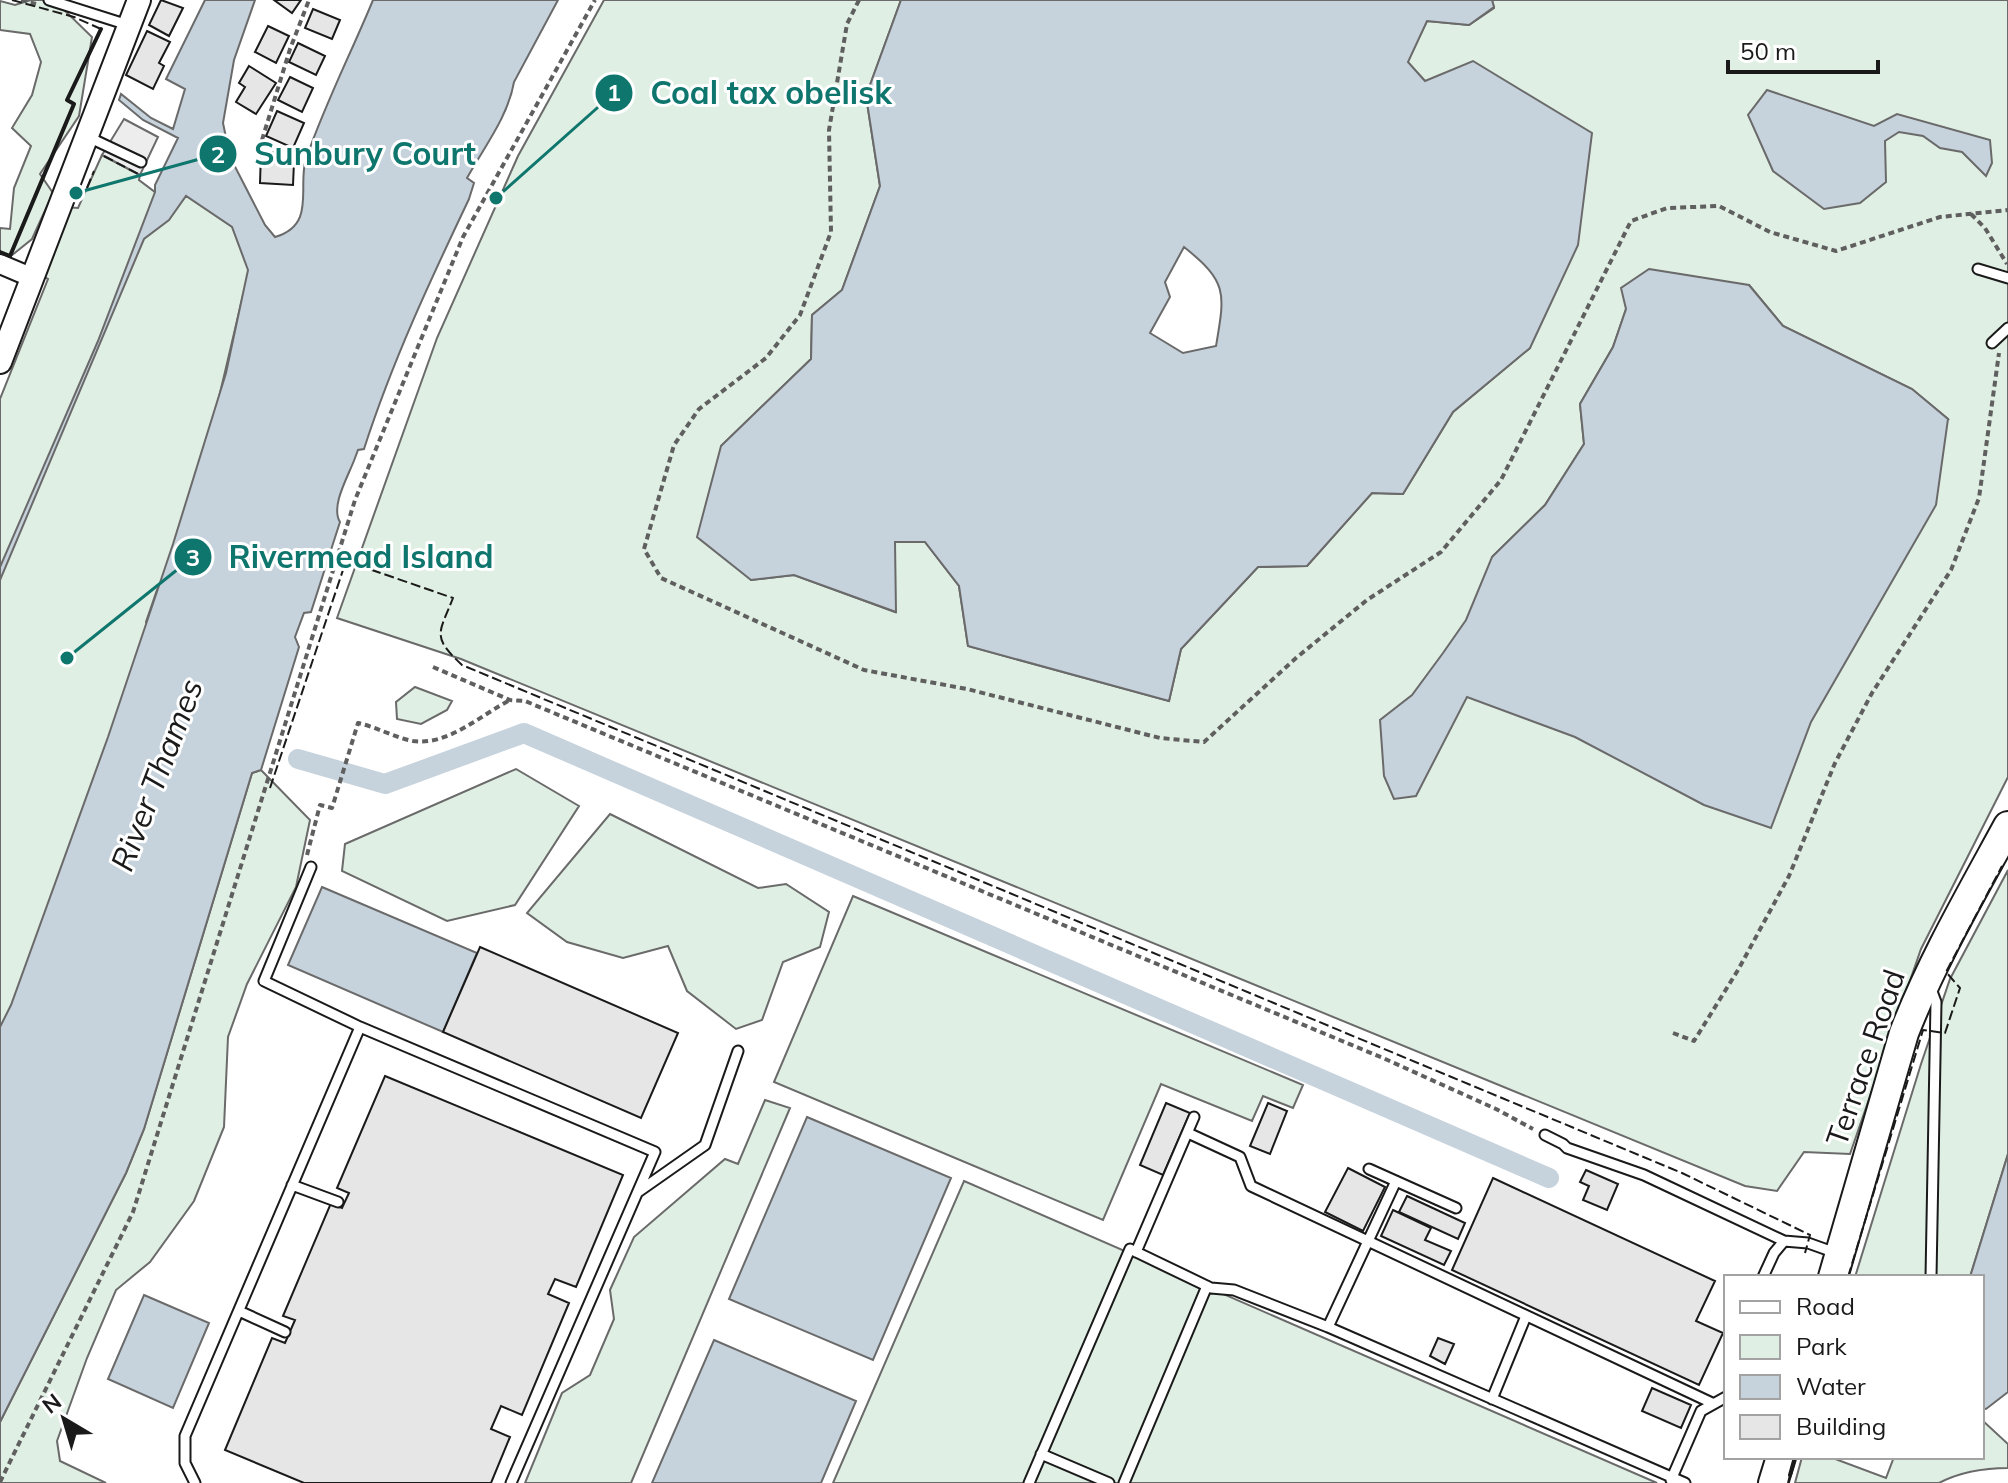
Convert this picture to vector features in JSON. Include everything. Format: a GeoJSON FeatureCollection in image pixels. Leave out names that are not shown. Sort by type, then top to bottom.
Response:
{"type":"FeatureCollection","features":[{"type":"Feature","properties":{"kind":"main road","name":"Terrace Road"},"geometry":{"type":"LineString","coordinates":[[1836,1265],[1904,1033],[1927,979],[2008,826]]}},
{"type":"Feature","properties":{"kind":"main road"},"geometry":{"type":"LineString","coordinates":[[1773,1483],[1780,1459]]}},
{"type":"Feature","properties":{"kind":"street"},"geometry":{"type":"LineString","coordinates":[[0,362],[139,0]]}},
{"type":"Feature","properties":{"kind":"street"},"geometry":{"type":"LineString","coordinates":[[0,264],[33,278]]}},
{"type":"Feature","properties":{"kind":"lane"},"geometry":{"type":"LineString","coordinates":[[49,0],[128,25]]}},
{"type":"Feature","properties":{"kind":"lane"},"geometry":{"type":"LineString","coordinates":[[86,136],[141,162]]}},
{"type":"Feature","properties":{"kind":"lane"},"geometry":{"type":"LineString","coordinates":[[1978,269],[2008,278]]}},
{"type":"Feature","properties":{"kind":"lane"},"geometry":{"type":"LineString","coordinates":[[1992,343],[2008,328]]}},
{"type":"Feature","properties":{"kind":"lane"},"geometry":{"type":"LineString","coordinates":[[311,867],[264,981],[360,1027],[655,1152],[511,1483]]}},
{"type":"Feature","properties":{"kind":"lane"},"geometry":{"type":"LineString","coordinates":[[1927,979],[1936,1002],[1931,1275]]}},
{"type":"Feature","properties":{"kind":"lane"},"geometry":{"type":"LineString","coordinates":[[195,1483],[185,1463],[185,1436],[360,1027]]}},
{"type":"Feature","properties":{"kind":"lane"},"geometry":{"type":"LineString","coordinates":[[637,1193],[705,1145],[738,1051]]}},
{"type":"Feature","properties":{"kind":"lane"},"geometry":{"type":"LineString","coordinates":[[1136,1252],[1194,1117]]}},
{"type":"Feature","properties":{"kind":"lane"},"geometry":{"type":"LineString","coordinates":[[1188,1133],[1240,1157],[1251,1186],[1712,1403]]}},
{"type":"Feature","properties":{"kind":"lane"},"geometry":{"type":"LineString","coordinates":[[1545,1135],[1567,1148],[1644,1175],[1784,1241],[1808,1243],[1836,1265]]}},
{"type":"Feature","properties":{"kind":"lane"},"geometry":{"type":"LineString","coordinates":[[1369,1169],[1456,1208]]}},
{"type":"Feature","properties":{"kind":"lane"},"geometry":{"type":"LineString","coordinates":[[1328,1327],[1396,1181]]}},
{"type":"Feature","properties":{"kind":"lane"},"geometry":{"type":"LineString","coordinates":[[292,1185],[338,1202]]}},
{"type":"Feature","properties":{"kind":"lane"},"geometry":{"type":"LineString","coordinates":[[1764,1275],[1774,1253],[1784,1241]]}},
{"type":"Feature","properties":{"kind":"lane"},"geometry":{"type":"LineString","coordinates":[[1029,1483],[1130,1249],[1207,1286],[1234,1290],[1328,1327],[1671,1480],[1685,1483]]}},
{"type":"Feature","properties":{"kind":"lane"},"geometry":{"type":"LineString","coordinates":[[1124,1483],[1207,1286]]}},
{"type":"Feature","properties":{"kind":"lane"},"geometry":{"type":"LineString","coordinates":[[239,1311],[285,1332]]}},
{"type":"Feature","properties":{"kind":"lane"},"geometry":{"type":"LineString","coordinates":[[1492,1399],[1526,1316]]}},
{"type":"Feature","properties":{"kind":"lane"},"geometry":{"type":"LineString","coordinates":[[1671,1480],[1701,1411],[1724,1398]]}},
{"type":"Feature","properties":{"kind":"lane"},"geometry":{"type":"LineString","coordinates":[[1041,1454],[1109,1483]]}},
{"type":"Feature","properties":{"kind":"path"},"geometry":{"type":"LineString","coordinates":[[262,140],[290,49],[309,0]]}},
{"type":"Feature","properties":{"kind":"path"},"geometry":{"type":"LineString","coordinates":[[0,1482],[133,1212],[355,500],[463,237],[595,0]]}},
{"type":"Feature","properties":{"kind":"path"},"geometry":{"type":"LineString","coordinates":[[859,0],[847,24],[829,130],[831,232],[800,315],[766,358],[699,409],[674,445],[644,549],[661,578],[864,670],[967,689],[1160,738],[1204,742],[1296,658],[1367,600],[1441,552],[1501,480],[1631,221],[1667,208],[1719,206],[1770,232],[1836,251],[1940,217],[2008,210]]}},
{"type":"Feature","properties":{"kind":"path"},"geometry":{"type":"LineString","coordinates":[[1971,214],[1985,228],[2008,266]]}},
{"type":"Feature","properties":{"kind":"path"},"geometry":{"type":"LineString","coordinates":[[1673,1033],[1694,1041],[1738,970],[1789,876],[1835,763],[1872,693],[1951,570],[1979,498],[2001,355],[1992,343]]}},
{"type":"Feature","properties":{"kind":"path"},"geometry":{"type":"LineString","coordinates":[[433,667],[510,700],[525,701],[1383,1058],[1496,1109],[1545,1135]]}},
{"type":"Feature","properties":{"kind":"path"},"geometry":{"type":"LineString","coordinates":[[311,867],[307,856],[320,805],[332,808],[358,723],[411,741],[431,741],[453,733],[510,700]]}},
{"type":"Feature","properties":{"kind":"green space"},"geometry":{"type":"Polygon","coordinates":[[[31,0],[54,0],[92,37],[79,116],[40,174],[53,193],[32,239],[6,260],[0,258],[0,228],[10,229],[14,188],[31,146],[12,128],[32,95],[41,62],[30,34],[0,30],[0,1],[15,5],[31,0]]]}},
{"type":"Feature","properties":{"kind":"green space"},"geometry":{"type":"Polygon","coordinates":[[[604,0],[901,0],[866,96],[880,186],[842,290],[812,315],[811,359],[721,446],[751,580],[794,575],[895,612],[895,542],[925,542],[959,586],[968,646],[1169,701],[1181,649],[1258,567],[1307,566],[1372,493],[1403,494],[1453,412],[1530,348],[1425,81],[1407,62],[1427,21],[1469,25],[1494,8],[1492,0],[2008,0],[2008,777],[1921,949],[1850,1154],[1804,1152],[1777,1191],[1745,1186],[461,659],[337,618],[437,338],[518,156],[604,0]],[[1749,285],[1626,309],[1613,347],[1580,404],[1584,444],[1545,505],[1492,557],[1948,419],[1912,389],[1783,326],[1749,285]]]}},
{"type":"Feature","properties":{"kind":"green space"},"geometry":{"type":"Polygon","coordinates":[[[102,155],[140,175],[139,180],[155,192],[211,166],[273,274],[243,295],[186,538],[157,590],[146,622],[152,636],[8,1018],[0,1027],[0,399],[48,279],[38,274],[65,207],[78,208],[102,155]]]}},
{"type":"Feature","properties":{"kind":"green space"},"geometry":{"type":"Polygon","coordinates":[[[415,687],[452,701],[447,710],[421,724],[397,719],[396,702],[415,687]]]}},
{"type":"Feature","properties":{"kind":"green space"},"geometry":{"type":"Polygon","coordinates":[[[516,769],[579,806],[515,905],[447,921],[342,871],[345,844],[516,769]]]}},
{"type":"Feature","properties":{"kind":"green space"},"geometry":{"type":"Polygon","coordinates":[[[261,770],[310,820],[296,887],[247,984],[228,1037],[224,1127],[194,1201],[150,1262],[116,1290],[57,1441],[60,1461],[106,1483],[0,1483],[0,1422],[126,1173],[144,1129],[252,773],[261,770]]]}},
{"type":"Feature","properties":{"kind":"green space"},"geometry":{"type":"Polygon","coordinates":[[[610,814],[758,888],[786,884],[829,912],[820,947],[783,962],[762,1020],[736,1029],[687,991],[668,946],[623,958],[567,942],[527,913],[610,814]]]}},
{"type":"Feature","properties":{"kind":"green space"},"geometry":{"type":"Polygon","coordinates":[[[2008,870],[2008,1154],[1971,1275],[1856,1275],[1921,1064],[1950,979],[2008,870]]]}},
{"type":"Feature","properties":{"kind":"green space"},"geometry":{"type":"Polygon","coordinates":[[[853,896],[1303,1085],[1293,1108],[1263,1096],[1252,1121],[1161,1084],[1103,1220],[774,1082],[853,896]]]}},
{"type":"Feature","properties":{"kind":"green space"},"geometry":{"type":"Polygon","coordinates":[[[765,1100],[790,1108],[631,1483],[525,1483],[562,1393],[590,1375],[614,1319],[610,1290],[634,1237],[725,1159],[738,1164],[765,1100]]]}},
{"type":"Feature","properties":{"kind":"green space"},"geometry":{"type":"Polygon","coordinates":[[[964,1181],[1657,1483],[833,1483],[964,1181]]]}},
{"type":"Feature","properties":{"kind":"green space"},"geometry":{"type":"Polygon","coordinates":[[[1984,1422],[2008,1444],[2008,1468],[1972,1471],[1939,1483],[1795,1483],[1801,1459],[1835,1459],[1886,1478],[1893,1459],[1984,1459],[1984,1422]]]}},
{"type":"Feature","properties":{"kind":"shaded area"},"geometry":{"type":"Polygon","coordinates":[[[124,119],[158,137],[140,175],[102,155],[124,119]]]}},
{"type":"Feature","properties":{"kind":"water","name":"River Thames"},"geometry":{"type":"Polygon","coordinates":[[[205,0],[255,0],[234,60],[223,123],[230,157],[265,225],[275,237],[296,224],[301,214],[306,159],[373,0],[558,0],[514,82],[501,120],[467,178],[474,183],[469,199],[399,353],[364,449],[358,450],[342,490],[337,508],[340,522],[311,612],[304,613],[295,637],[299,647],[261,770],[252,773],[144,1129],[126,1173],[0,1422],[0,1027],[11,1005],[108,737],[173,544],[226,373],[248,270],[232,227],[186,196],[169,220],[144,239],[0,580],[0,567],[98,341],[155,192],[155,185],[178,138],[143,120],[119,100],[121,94],[151,118],[173,129],[185,89],[166,79],[205,0]]]}},
{"type":"Feature","properties":{"kind":"water"},"geometry":{"type":"Polygon","coordinates":[[[901,0],[1492,0],[1494,7],[1469,25],[1427,21],[1408,62],[1425,81],[1473,61],[1592,133],[1578,245],[1530,348],[1453,412],[1403,494],[1372,493],[1307,566],[1258,567],[1181,649],[1169,701],[968,646],[959,586],[925,542],[895,542],[896,612],[794,575],[751,580],[697,537],[721,446],[811,359],[812,315],[842,290],[880,186],[866,96],[901,0]],[[1184,247],[1165,282],[1170,297],[1150,333],[1183,353],[1216,346],[1219,328],[1220,290],[1209,270],[1184,247]]]}},
{"type":"Feature","properties":{"kind":"water"},"geometry":{"type":"Polygon","coordinates":[[[1767,90],[1874,126],[1897,114],[1990,140],[1992,163],[1986,176],[1962,152],[1940,148],[1923,136],[1899,132],[1885,141],[1886,182],[1860,203],[1824,209],[1773,171],[1748,115],[1767,90]]]}},
{"type":"Feature","properties":{"kind":"water"},"geometry":{"type":"Polygon","coordinates":[[[1649,269],[1749,285],[1783,326],[1912,389],[1948,419],[1936,505],[1811,722],[1771,828],[1704,805],[1575,737],[1467,697],[1416,796],[1394,799],[1384,776],[1380,720],[1412,695],[1466,620],[1492,557],[1545,505],[1584,444],[1580,404],[1613,347],[1626,309],[1621,288],[1649,269]]]}},
{"type":"Feature","properties":{"kind":"water"},"geometry":{"type":"Polygon","coordinates":[[[322,887],[477,953],[443,1032],[288,965],[322,887]]]}},
{"type":"Feature","properties":{"kind":"water"},"geometry":{"type":"Polygon","coordinates":[[[807,1117],[951,1178],[873,1360],[729,1299],[807,1117]]]}},
{"type":"Feature","properties":{"kind":"water"},"geometry":{"type":"Polygon","coordinates":[[[2008,1154],[2008,1392],[1986,1409],[1984,1275],[1971,1275],[2008,1154]]]}},
{"type":"Feature","properties":{"kind":"water"},"geometry":{"type":"Polygon","coordinates":[[[144,1295],[209,1323],[173,1408],[108,1379],[144,1295]]]}},
{"type":"Feature","properties":{"kind":"water"},"geometry":{"type":"Polygon","coordinates":[[[714,1340],[856,1401],[821,1483],[652,1483],[714,1340]]]}},
{"type":"Feature","properties":{"kind":"building"},"geometry":{"type":"Polygon","coordinates":[[[161,0],[183,8],[169,36],[149,25],[161,0]]]}},
{"type":"Feature","properties":{"kind":"building"},"geometry":{"type":"Polygon","coordinates":[[[274,0],[301,0],[292,13],[274,0]]]}},
{"type":"Feature","properties":{"kind":"building"},"geometry":{"type":"Polygon","coordinates":[[[313,9],[340,20],[332,39],[305,28],[313,9]]]}},
{"type":"Feature","properties":{"kind":"building"},"geometry":{"type":"Polygon","coordinates":[[[268,26],[289,36],[276,63],[255,52],[268,26]]]}},
{"type":"Feature","properties":{"kind":"building"},"geometry":{"type":"Polygon","coordinates":[[[147,31],[170,42],[159,63],[164,66],[153,89],[126,75],[147,31]]]}},
{"type":"Feature","properties":{"kind":"building"},"geometry":{"type":"Polygon","coordinates":[[[298,43],[325,56],[316,75],[289,62],[298,43]]]}},
{"type":"Feature","properties":{"kind":"building"},"geometry":{"type":"Polygon","coordinates":[[[249,66],[276,83],[256,114],[236,102],[245,87],[239,83],[249,66]]]}},
{"type":"Feature","properties":{"kind":"building"},"geometry":{"type":"Polygon","coordinates":[[[290,77],[313,88],[302,112],[278,100],[290,77]]]}},
{"type":"Feature","properties":{"kind":"building"},"geometry":{"type":"Polygon","coordinates":[[[277,111],[304,123],[293,148],[266,136],[277,111]]]}},
{"type":"Feature","properties":{"kind":"building"},"geometry":{"type":"Polygon","coordinates":[[[261,152],[282,153],[282,161],[294,162],[293,185],[260,183],[261,152]]]}},
{"type":"Feature","properties":{"kind":"building"},"geometry":{"type":"Polygon","coordinates":[[[480,947],[678,1033],[641,1118],[443,1032],[480,947]]]}},
{"type":"Feature","properties":{"kind":"building"},"geometry":{"type":"Polygon","coordinates":[[[385,1076],[623,1175],[576,1287],[555,1279],[548,1294],[569,1303],[522,1415],[501,1406],[491,1429],[510,1437],[491,1483],[304,1483],[225,1450],[272,1338],[285,1343],[295,1320],[283,1316],[331,1203],[342,1208],[349,1193],[337,1188],[385,1076]]]}},
{"type":"Feature","properties":{"kind":"building"},"geometry":{"type":"Polygon","coordinates":[[[1166,1103],[1190,1113],[1163,1175],[1140,1165],[1166,1103]]]}},
{"type":"Feature","properties":{"kind":"building"},"geometry":{"type":"Polygon","coordinates":[[[1268,1103],[1287,1111],[1270,1154],[1250,1146],[1268,1103]]]}},
{"type":"Feature","properties":{"kind":"building"},"geometry":{"type":"Polygon","coordinates":[[[1348,1168],[1385,1187],[1363,1231],[1325,1212],[1348,1168]]]}},
{"type":"Feature","properties":{"kind":"building"},"geometry":{"type":"Polygon","coordinates":[[[1586,1170],[1618,1184],[1607,1210],[1583,1200],[1589,1186],[1580,1182],[1586,1170]]]}},
{"type":"Feature","properties":{"kind":"building"},"geometry":{"type":"Polygon","coordinates":[[[1493,1178],[1715,1281],[1696,1321],[1723,1333],[1699,1385],[1452,1270],[1493,1178]]]}},
{"type":"Feature","properties":{"kind":"building"},"geometry":{"type":"Polygon","coordinates":[[[1407,1196],[1465,1223],[1458,1239],[1399,1212],[1407,1196]]]}},
{"type":"Feature","properties":{"kind":"building"},"geometry":{"type":"Polygon","coordinates":[[[1393,1210],[1431,1228],[1425,1240],[1451,1251],[1444,1265],[1381,1236],[1393,1210]]]}},
{"type":"Feature","properties":{"kind":"building"},"geometry":{"type":"Polygon","coordinates":[[[1438,1338],[1454,1344],[1445,1364],[1430,1356],[1438,1338]]]}},
{"type":"Feature","properties":{"kind":"building"},"geometry":{"type":"Polygon","coordinates":[[[1652,1388],[1691,1405],[1681,1428],[1642,1411],[1652,1388]]]}},
{"type":"Feature","properties":{"kind":"waterway"},"geometry":{"type":"LineString","coordinates":[[298,759],[385,784],[524,733],[1549,1178]]}},
{"type":"Feature","properties":{"kind":"fence"},"geometry":{"type":"LineString","coordinates":[[12,0],[74,17],[101,29]]}},
{"type":"Feature","properties":{"kind":"fence"},"geometry":{"type":"LineString","coordinates":[[104,156],[140,175]]}},
{"type":"Feature","properties":{"kind":"fence"},"geometry":{"type":"LineString","coordinates":[[87,188],[94,171]]}},
{"type":"Feature","properties":{"kind":"fence"},"geometry":{"type":"LineString","coordinates":[[270,788],[346,561],[453,598],[441,634],[446,647],[462,665],[1682,1173],[1810,1235],[1805,1253]]}},
{"type":"Feature","properties":{"kind":"fence"},"geometry":{"type":"LineString","coordinates":[[1849,1275],[1923,1030],[1945,1033],[1960,988],[1946,972],[2002,866]]}},
{"type":"Feature","properties":{"kind":"fence"},"geometry":{"type":"LineString","coordinates":[[1788,1483],[1790,1475]]}},
{"type":"Feature","properties":{"kind":"wall"},"geometry":{"type":"LineString","coordinates":[[0,252],[10,256],[74,104],[67,100],[101,29]]}},
{"type":"Feature","properties":{"kind":"wall"},"geometry":{"type":"LineString","coordinates":[[1790,1475],[1794,1459]]}},
{"type":"Feature","properties":{"kind":"place","name":"Sunbury Court"},"geometry":{"type":"Point","coordinates":[76,193]}},
{"type":"Feature","properties":{"kind":"place","name":"Coal tax obelisk"},"geometry":{"type":"Point","coordinates":[496,198]}},
{"type":"Feature","properties":{"kind":"place","name":"Rivermead Island"},"geometry":{"type":"Point","coordinates":[67,658]}}]}
